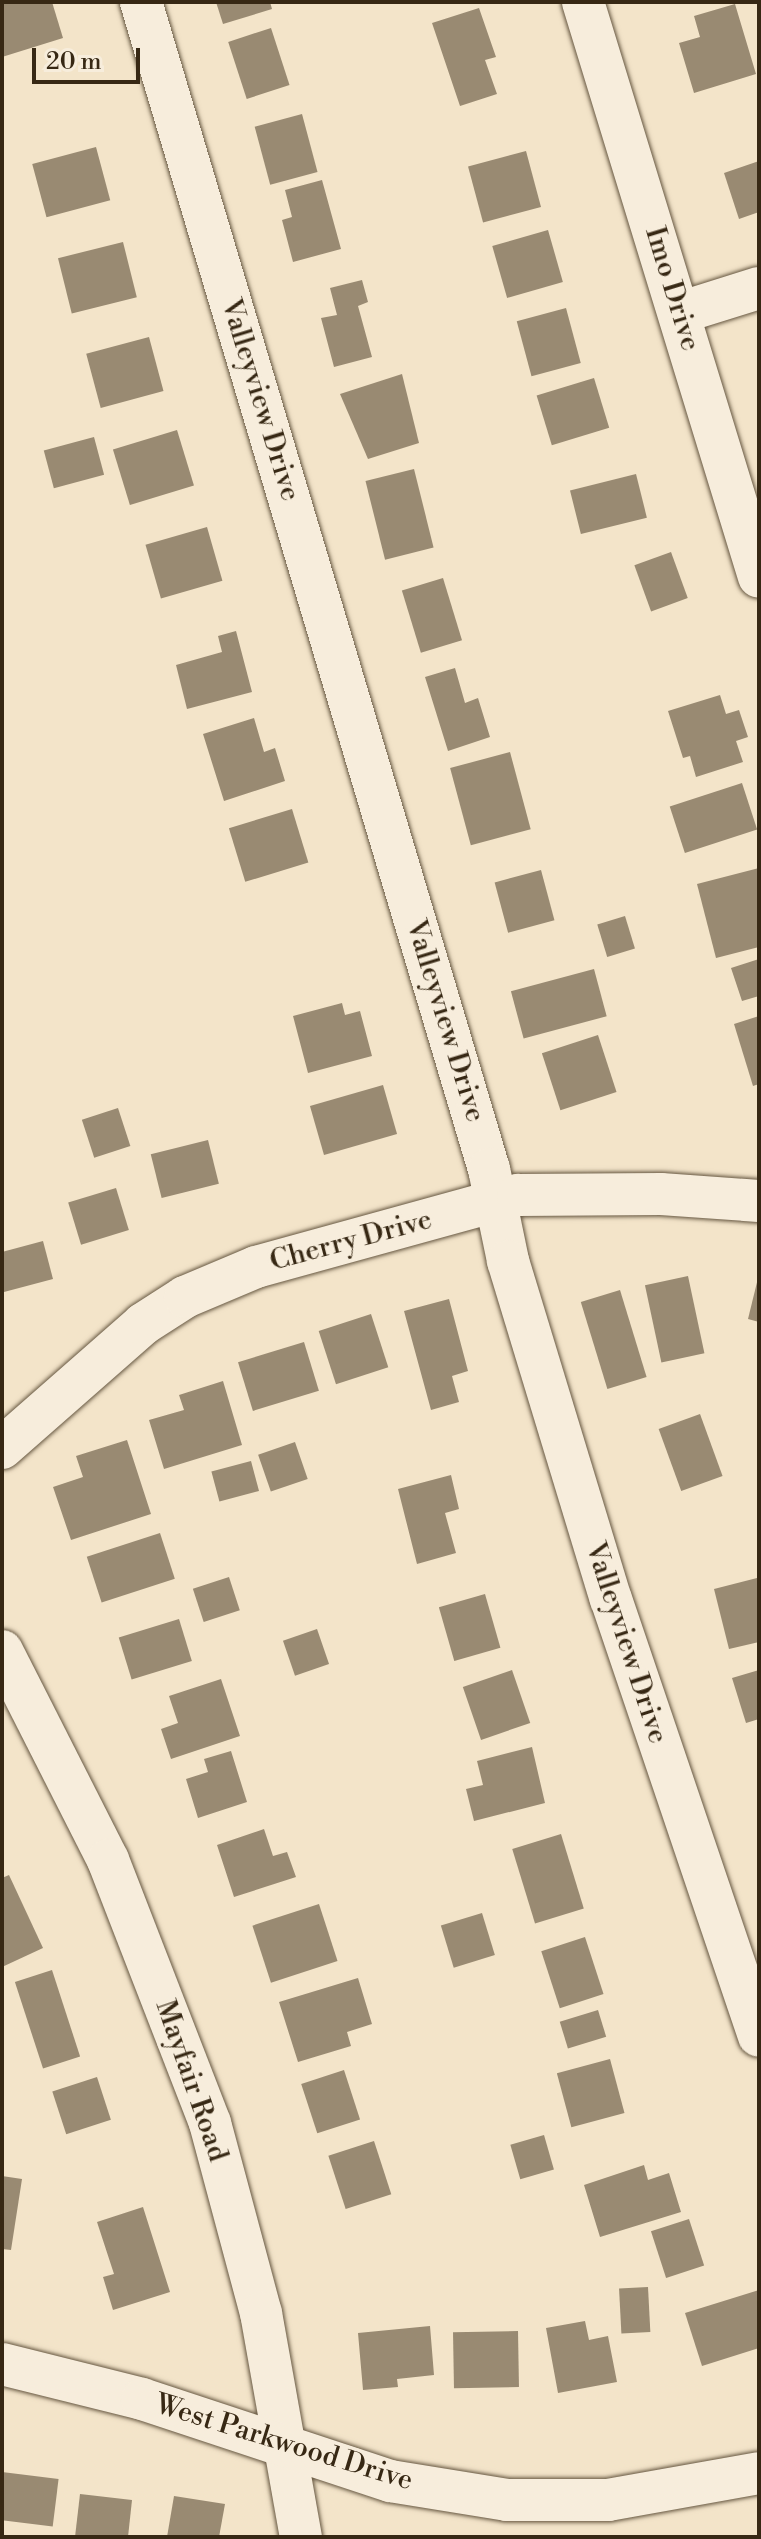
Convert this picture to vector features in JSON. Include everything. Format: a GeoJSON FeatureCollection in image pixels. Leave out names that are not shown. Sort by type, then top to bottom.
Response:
{"type":"FeatureCollection","features":[{"type":"Feature","properties":{"kind":"street","name":"Valleyview Drive"},"geometry":{"type":"LineString","coordinates":[[141,2],[485,1154],[494,1201],[611,1599],[759,2036]]}},
{"type":"Feature","properties":{"kind":"street","name":"Imo Drive"},"geometry":{"type":"LineString","coordinates":[[583,2],[759,577]]}},
{"type":"Feature","properties":{"kind":"street"},"geometry":{"type":"LineString","coordinates":[[679,313],[759,288]]}},
{"type":"Feature","properties":{"kind":"street","name":"Cherry Drive"},"geometry":{"type":"LineString","coordinates":[[2,1448],[143,1324],[185,1297],[256,1267],[494,1201],[567,1193],[759,1201]]}},
{"type":"Feature","properties":{"kind":"street","name":"Mayfair Road"},"geometry":{"type":"LineString","coordinates":[[2,1651],[108,1860],[210,2123],[261,2313],[301,2537]]}},
{"type":"Feature","properties":{"kind":"street","name":"West Parkwood Drive"},"geometry":{"type":"LineString","coordinates":[[2,2364],[142,2399],[390,2481],[507,2500],[608,2500],[759,2473]]}},
{"type":"Feature","properties":{"kind":"building"},"geometry":{"type":"Polygon","coordinates":[[[2,2],[52,2],[63,38],[2,57],[2,2]]]}},
{"type":"Feature","properties":{"kind":"building"},"geometry":{"type":"Polygon","coordinates":[[[216,2],[270,2],[272,9],[223,24],[216,2]]]}},
{"type":"Feature","properties":{"kind":"building"},"geometry":{"type":"Polygon","coordinates":[[[735,4],[756,74],[694,93],[679,43],[700,37],[694,16],[735,4]]]}},
{"type":"Feature","properties":{"kind":"building"},"geometry":{"type":"Polygon","coordinates":[[[479,8],[496,57],[485,60],[497,94],[460,106],[432,23],[479,8]]]}},
{"type":"Feature","properties":{"kind":"building"},"geometry":{"type":"Polygon","coordinates":[[[271,28],[290,85],[247,99],[228,42],[271,28]]]}},
{"type":"Feature","properties":{"kind":"building"},"geometry":{"type":"Polygon","coordinates":[[[302,114],[318,172],[270,185],[255,127],[302,114]]]}},
{"type":"Feature","properties":{"kind":"building"},"geometry":{"type":"Polygon","coordinates":[[[96,147],[110,200],[46,217],[32,164],[96,147]]]}},
{"type":"Feature","properties":{"kind":"building"},"geometry":{"type":"Polygon","coordinates":[[[526,151],[541,207],[483,223],[468,167],[526,151]]]}},
{"type":"Feature","properties":{"kind":"building"},"geometry":{"type":"Polygon","coordinates":[[[759,161],[759,212],[739,219],[724,173],[759,161]]]}},
{"type":"Feature","properties":{"kind":"building"},"geometry":{"type":"Polygon","coordinates":[[[322,180],[341,249],[293,262],[282,220],[292,217],[285,190],[322,180]]]}},
{"type":"Feature","properties":{"kind":"building"},"geometry":{"type":"Polygon","coordinates":[[[548,230],[563,282],[507,298],[492,246],[548,230]]]}},
{"type":"Feature","properties":{"kind":"building"},"geometry":{"type":"Polygon","coordinates":[[[123,242],[137,297],[72,314],[58,258],[123,242]]]}},
{"type":"Feature","properties":{"kind":"building"},"geometry":{"type":"Polygon","coordinates":[[[362,280],[368,302],[358,306],[372,357],[334,367],[321,318],[337,315],[330,288],[362,280]]]}},
{"type":"Feature","properties":{"kind":"building"},"geometry":{"type":"Polygon","coordinates":[[[566,308],[581,363],[531,376],[517,321],[566,308]]]}},
{"type":"Feature","properties":{"kind":"building"},"geometry":{"type":"Polygon","coordinates":[[[149,337],[163,391],[101,408],[86,354],[149,337]]]}},
{"type":"Feature","properties":{"kind":"building"},"geometry":{"type":"Polygon","coordinates":[[[402,374],[419,443],[368,459],[340,394],[402,374]]]}},
{"type":"Feature","properties":{"kind":"building"},"geometry":{"type":"Polygon","coordinates":[[[594,378],[609,428],[552,445],[537,396],[594,378]]]}},
{"type":"Feature","properties":{"kind":"building"},"geometry":{"type":"Polygon","coordinates":[[[177,430],[194,485],[130,505],[113,450],[177,430]]]}},
{"type":"Feature","properties":{"kind":"building"},"geometry":{"type":"Polygon","coordinates":[[[94,437],[104,475],[54,488],[44,450],[94,437]]]}},
{"type":"Feature","properties":{"kind":"building"},"geometry":{"type":"Polygon","coordinates":[[[414,469],[434,548],[385,560],[365,481],[414,469]]]}},
{"type":"Feature","properties":{"kind":"building"},"geometry":{"type":"Polygon","coordinates":[[[636,474],[647,518],[581,534],[570,490],[636,474]]]}},
{"type":"Feature","properties":{"kind":"building"},"geometry":{"type":"Polygon","coordinates":[[[207,527],[222,581],[161,598],[145,545],[207,527]]]}},
{"type":"Feature","properties":{"kind":"building"},"geometry":{"type":"Polygon","coordinates":[[[671,552],[688,598],[651,611],[634,565],[671,552]]]}},
{"type":"Feature","properties":{"kind":"building"},"geometry":{"type":"Polygon","coordinates":[[[443,578],[462,640],[421,653],[402,591],[443,578]]]}},
{"type":"Feature","properties":{"kind":"building"},"geometry":{"type":"Polygon","coordinates":[[[236,631],[252,692],[187,709],[176,665],[222,652],[218,636],[236,631]]]}},
{"type":"Feature","properties":{"kind":"building"},"geometry":{"type":"Polygon","coordinates":[[[455,668],[465,703],[478,698],[490,737],[448,751],[425,677],[455,668]]]}},
{"type":"Feature","properties":{"kind":"building"},"geometry":{"type":"Polygon","coordinates":[[[720,695],[726,714],[739,710],[748,737],[736,741],[743,762],[696,777],[690,756],[683,758],[668,711],[720,695]]]}},
{"type":"Feature","properties":{"kind":"building"},"geometry":{"type":"Polygon","coordinates":[[[254,718],[264,752],[275,748],[285,781],[224,801],[203,734],[254,718]]]}},
{"type":"Feature","properties":{"kind":"building"},"geometry":{"type":"Polygon","coordinates":[[[510,752],[531,829],[471,845],[450,768],[510,752]]]}},
{"type":"Feature","properties":{"kind":"building"},"geometry":{"type":"Polygon","coordinates":[[[742,783],[757,830],[685,853],[670,806],[742,783]]]}},
{"type":"Feature","properties":{"kind":"building"},"geometry":{"type":"Polygon","coordinates":[[[292,809],[308,863],[245,882],[229,828],[292,809]]]}},
{"type":"Feature","properties":{"kind":"building"},"geometry":{"type":"Polygon","coordinates":[[[759,868],[759,947],[716,958],[697,884],[759,868]]]}},
{"type":"Feature","properties":{"kind":"building"},"geometry":{"type":"Polygon","coordinates":[[[541,870],[554,920],[508,933],[495,882],[541,870]]]}},
{"type":"Feature","properties":{"kind":"building"},"geometry":{"type":"Polygon","coordinates":[[[625,916],[635,949],[607,957],[597,924],[625,916]]]}},
{"type":"Feature","properties":{"kind":"building"},"geometry":{"type":"Polygon","coordinates":[[[759,959],[759,996],[742,1001],[731,968],[759,959]]]}},
{"type":"Feature","properties":{"kind":"building"},"geometry":{"type":"Polygon","coordinates":[[[594,969],[607,1016],[524,1039],[511,991],[594,969]]]}},
{"type":"Feature","properties":{"kind":"building"},"geometry":{"type":"Polygon","coordinates":[[[342,1003],[345,1015],[360,1011],[372,1056],[308,1073],[293,1016],[342,1003]]]}},
{"type":"Feature","properties":{"kind":"building"},"geometry":{"type":"Polygon","coordinates":[[[759,1016],[759,1084],[753,1086],[734,1024],[759,1016]]]}},
{"type":"Feature","properties":{"kind":"building"},"geometry":{"type":"Polygon","coordinates":[[[598,1035],[617,1092],[560,1110],[542,1053],[598,1035]]]}},
{"type":"Feature","properties":{"kind":"building"},"geometry":{"type":"Polygon","coordinates":[[[383,1085],[397,1134],[324,1155],[310,1106],[383,1085]]]}},
{"type":"Feature","properties":{"kind":"building"},"geometry":{"type":"Polygon","coordinates":[[[118,1108],[130,1146],[94,1158],[82,1120],[118,1108]]]}},
{"type":"Feature","properties":{"kind":"building"},"geometry":{"type":"Polygon","coordinates":[[[208,1140],[219,1184],[162,1198],[151,1154],[208,1140]]]}},
{"type":"Feature","properties":{"kind":"building"},"geometry":{"type":"Polygon","coordinates":[[[116,1188],[129,1230],[81,1245],[68,1203],[116,1188]]]}},
{"type":"Feature","properties":{"kind":"building"},"geometry":{"type":"Polygon","coordinates":[[[43,1241],[53,1279],[4,1292],[2,1252],[43,1241]]]}},
{"type":"Feature","properties":{"kind":"building"},"geometry":{"type":"Polygon","coordinates":[[[759,1274],[759,1322],[748,1319],[759,1274]]]}},
{"type":"Feature","properties":{"kind":"building"},"geometry":{"type":"Polygon","coordinates":[[[688,1276],[704,1353],[661,1362],[645,1285],[688,1276]]]}},
{"type":"Feature","properties":{"kind":"building"},"geometry":{"type":"Polygon","coordinates":[[[620,1290],[647,1377],[607,1389],[581,1302],[620,1290]]]}},
{"type":"Feature","properties":{"kind":"building"},"geometry":{"type":"Polygon","coordinates":[[[449,1299],[468,1371],[452,1376],[459,1402],[431,1410],[404,1311],[449,1299]]]}},
{"type":"Feature","properties":{"kind":"building"},"geometry":{"type":"Polygon","coordinates":[[[371,1314],[388,1367],[336,1384],[319,1331],[371,1314]]]}},
{"type":"Feature","properties":{"kind":"building"},"geometry":{"type":"Polygon","coordinates":[[[304,1342],[319,1391],[253,1411],[238,1362],[304,1342]]]}},
{"type":"Feature","properties":{"kind":"building"},"geometry":{"type":"Polygon","coordinates":[[[223,1381],[242,1445],[164,1469],[149,1420],[184,1410],[179,1395],[223,1381]]]}},
{"type":"Feature","properties":{"kind":"building"},"geometry":{"type":"Polygon","coordinates":[[[700,1414],[723,1476],[681,1491],[659,1429],[700,1414]]]}},
{"type":"Feature","properties":{"kind":"building"},"geometry":{"type":"Polygon","coordinates":[[[127,1440],[151,1514],[71,1540],[53,1487],[83,1477],[76,1456],[127,1440]]]}},
{"type":"Feature","properties":{"kind":"building"},"geometry":{"type":"Polygon","coordinates":[[[295,1442],[308,1479],[271,1492],[258,1455],[295,1442]]]}},
{"type":"Feature","properties":{"kind":"building"},"geometry":{"type":"Polygon","coordinates":[[[251,1461],[259,1491],[219,1502],[211,1472],[251,1461]]]}},
{"type":"Feature","properties":{"kind":"building"},"geometry":{"type":"Polygon","coordinates":[[[451,1475],[459,1509],[445,1513],[456,1553],[417,1564],[398,1489],[451,1475]]]}},
{"type":"Feature","properties":{"kind":"building"},"geometry":{"type":"Polygon","coordinates":[[[160,1533],[175,1579],[102,1602],[87,1557],[160,1533]]]}},
{"type":"Feature","properties":{"kind":"building"},"geometry":{"type":"Polygon","coordinates":[[[229,1577],[240,1610],[204,1622],[193,1589],[229,1577]]]}},
{"type":"Feature","properties":{"kind":"building"},"geometry":{"type":"Polygon","coordinates":[[[757,1578],[759,1642],[729,1649],[714,1589],[757,1578]]]}},
{"type":"Feature","properties":{"kind":"building"},"geometry":{"type":"Polygon","coordinates":[[[485,1594],[500,1648],[454,1661],[439,1607],[485,1594]]]}},
{"type":"Feature","properties":{"kind":"building"},"geometry":{"type":"Polygon","coordinates":[[[179,1619],[192,1661],[132,1679],[119,1637],[179,1619]]]}},
{"type":"Feature","properties":{"kind":"building"},"geometry":{"type":"Polygon","coordinates":[[[317,1629],[329,1664],[295,1676],[283,1641],[317,1629]]]}},
{"type":"Feature","properties":{"kind":"building"},"geometry":{"type":"Polygon","coordinates":[[[512,1670],[530,1723],[481,1740],[463,1687],[512,1670]]]}},
{"type":"Feature","properties":{"kind":"building"},"geometry":{"type":"Polygon","coordinates":[[[759,1670],[759,1719],[746,1723],[732,1678],[759,1670]]]}},
{"type":"Feature","properties":{"kind":"building"},"geometry":{"type":"Polygon","coordinates":[[[221,1679],[240,1736],[171,1759],[161,1729],[178,1723],[169,1696],[221,1679]]]}},
{"type":"Feature","properties":{"kind":"building"},"geometry":{"type":"Polygon","coordinates":[[[532,1747],[545,1803],[474,1821],[466,1789],[483,1785],[477,1761],[532,1747]]]}},
{"type":"Feature","properties":{"kind":"building"},"geometry":{"type":"Polygon","coordinates":[[[231,1751],[247,1802],[198,1818],[186,1779],[208,1772],[204,1759],[231,1751]]]}},
{"type":"Feature","properties":{"kind":"building"},"geometry":{"type":"Polygon","coordinates":[[[264,1829],[273,1856],[287,1852],[296,1877],[234,1897],[217,1845],[264,1829]]]}},
{"type":"Feature","properties":{"kind":"building"},"geometry":{"type":"Polygon","coordinates":[[[561,1834],[584,1909],[535,1924],[512,1849],[561,1834]]]}},
{"type":"Feature","properties":{"kind":"building"},"geometry":{"type":"Polygon","coordinates":[[[9,1875],[43,1948],[2,1967],[2,1878],[9,1875]]]}},
{"type":"Feature","properties":{"kind":"building"},"geometry":{"type":"Polygon","coordinates":[[[319,1904],[338,1961],[271,1983],[252,1926],[319,1904]]]}},
{"type":"Feature","properties":{"kind":"building"},"geometry":{"type":"Polygon","coordinates":[[[482,1913],[495,1955],[454,1968],[441,1926],[482,1913]]]}},
{"type":"Feature","properties":{"kind":"building"},"geometry":{"type":"Polygon","coordinates":[[[585,1937],[604,1994],[560,2008],[541,1951],[585,1937]]]}},
{"type":"Feature","properties":{"kind":"building"},"geometry":{"type":"Polygon","coordinates":[[[52,1970],[80,2057],[43,2069],[15,1982],[52,1970]]]}},
{"type":"Feature","properties":{"kind":"building"},"geometry":{"type":"Polygon","coordinates":[[[358,1978],[372,2024],[347,2032],[351,2046],[298,2062],[279,2002],[358,1978]]]}},
{"type":"Feature","properties":{"kind":"building"},"geometry":{"type":"Polygon","coordinates":[[[598,2010],[606,2037],[568,2048],[560,2022],[598,2010]]]}},
{"type":"Feature","properties":{"kind":"building"},"geometry":{"type":"Polygon","coordinates":[[[610,2059],[624,2113],[571,2127],[557,2073],[610,2059]]]}},
{"type":"Feature","properties":{"kind":"building"},"geometry":{"type":"Polygon","coordinates":[[[344,2070],[360,2119],[317,2133],[301,2084],[344,2070]]]}},
{"type":"Feature","properties":{"kind":"building"},"geometry":{"type":"Polygon","coordinates":[[[97,2077],[111,2120],[66,2134],[52,2092],[97,2077]]]}},
{"type":"Feature","properties":{"kind":"building"},"geometry":{"type":"Polygon","coordinates":[[[544,2135],[554,2170],[520,2179],[510,2145],[544,2135]]]}},
{"type":"Feature","properties":{"kind":"building"},"geometry":{"type":"Polygon","coordinates":[[[374,2141],[391,2194],[346,2209],[328,2156],[374,2141]]]}},
{"type":"Feature","properties":{"kind":"building"},"geometry":{"type":"Polygon","coordinates":[[[644,2165],[648,2180],[669,2173],[681,2212],[600,2237],[584,2185],[644,2165]]]}},
{"type":"Feature","properties":{"kind":"building"},"geometry":{"type":"Polygon","coordinates":[[[2,2176],[22,2179],[11,2250],[2,2249],[2,2176]]]}},
{"type":"Feature","properties":{"kind":"building"},"geometry":{"type":"Polygon","coordinates":[[[143,2207],[170,2292],[113,2310],[103,2277],[114,2274],[97,2222],[143,2207]]]}},
{"type":"Feature","properties":{"kind":"building"},"geometry":{"type":"Polygon","coordinates":[[[689,2219],[704,2266],[666,2278],[651,2231],[689,2219]]]}},
{"type":"Feature","properties":{"kind":"building"},"geometry":{"type":"Polygon","coordinates":[[[648,2287],[650,2332],[621,2333],[619,2289],[648,2287]]]}},
{"type":"Feature","properties":{"kind":"building"},"geometry":{"type":"Polygon","coordinates":[[[759,2290],[759,2348],[702,2366],[685,2313],[759,2290]]]}},
{"type":"Feature","properties":{"kind":"building"},"geometry":{"type":"Polygon","coordinates":[[[585,2321],[589,2340],[608,2336],[617,2382],[558,2393],[546,2328],[585,2321]]]}},
{"type":"Feature","properties":{"kind":"building"},"geometry":{"type":"Polygon","coordinates":[[[430,2326],[434,2375],[397,2379],[398,2387],[363,2390],[358,2333],[430,2326]]]}},
{"type":"Feature","properties":{"kind":"building"},"geometry":{"type":"Polygon","coordinates":[[[518,2331],[519,2387],[454,2388],[453,2332],[518,2331]]]}},
{"type":"Feature","properties":{"kind":"building"},"geometry":{"type":"Polygon","coordinates":[[[2,2472],[59,2479],[53,2527],[2,2520],[2,2472]]]}},
{"type":"Feature","properties":{"kind":"building"},"geometry":{"type":"Polygon","coordinates":[[[80,2494],[132,2500],[128,2537],[75,2537],[80,2494]]]}},
{"type":"Feature","properties":{"kind":"building"},"geometry":{"type":"Polygon","coordinates":[[[174,2496],[225,2504],[219,2537],[167,2537],[174,2496]]]}}]}
